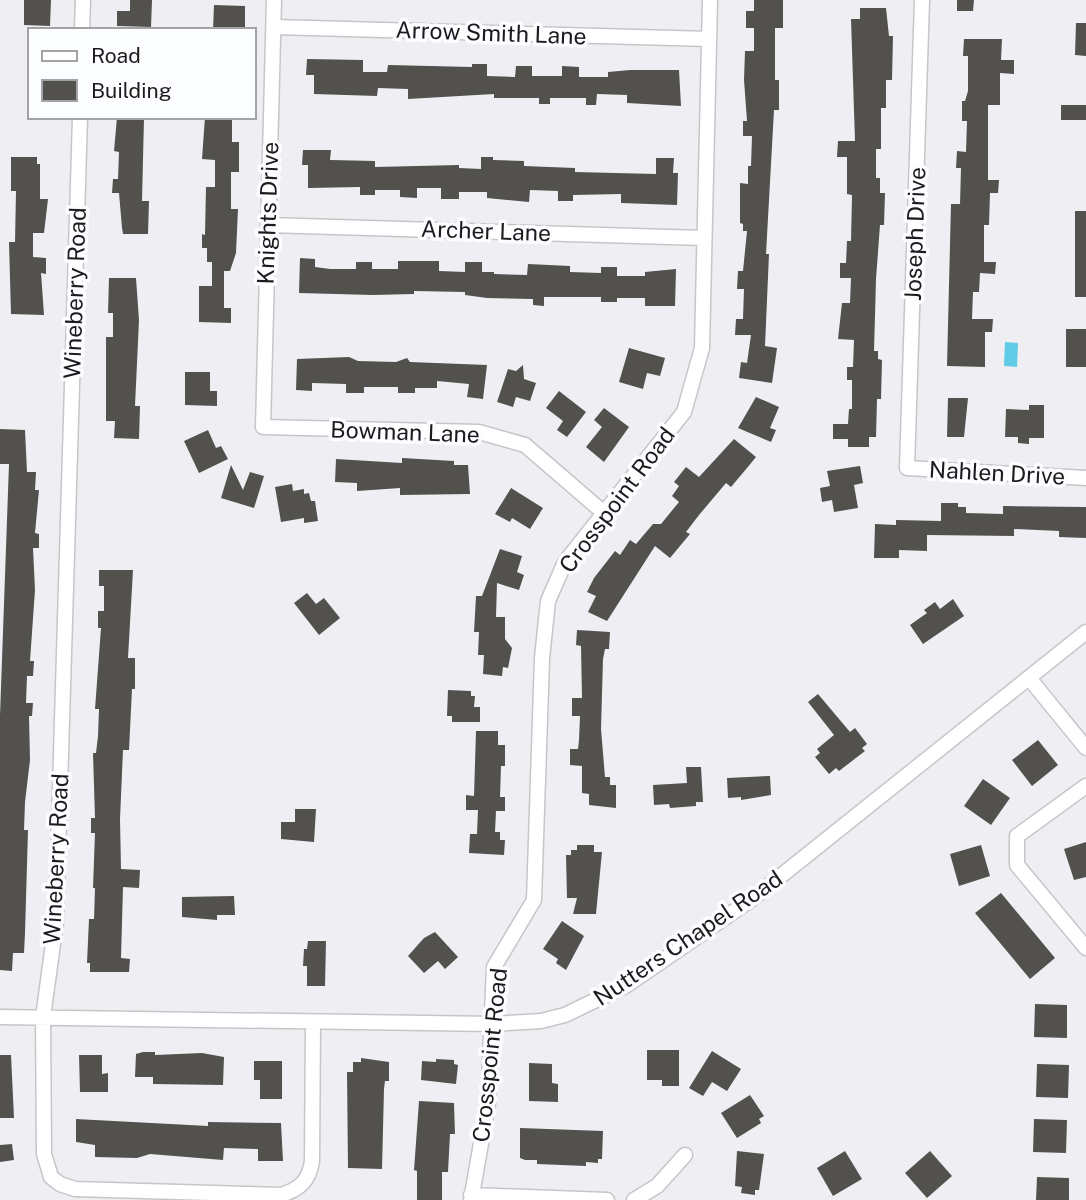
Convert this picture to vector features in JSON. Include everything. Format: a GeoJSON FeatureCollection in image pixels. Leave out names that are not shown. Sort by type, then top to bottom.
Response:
{"type":"FeatureCollection","features":[{"type":"Feature","properties":{"kind":"street"},"geometry":{"type":"LineString","coordinates":[[82,28],[83,0]]}},
{"type":"Feature","properties":{"kind":"street","name":"Knights Drive"},"geometry":{"type":"LineString","coordinates":[[263,427],[274,0]]}},
{"type":"Feature","properties":{"kind":"street","name":"Crosspoint Road"},"geometry":{"type":"LineString","coordinates":[[471,1198],[488,1104],[494,1024],[494,967],[534,900],[542,658],[548,601],[565,562],[684,412],[702,348],[710,0]]}},
{"type":"Feature","properties":{"kind":"street","name":"Joseph Drive"},"geometry":{"type":"LineString","coordinates":[[907,468],[922,0]]}},
{"type":"Feature","properties":{"kind":"street","name":"Arrow Smith Lane"},"geometry":{"type":"LineString","coordinates":[[274,27],[709,39]]}},
{"type":"Feature","properties":{"kind":"street","name":"Wineberry Road"},"geometry":{"type":"LineString","coordinates":[[80,119],[56,922],[43,1017],[44,1154],[51,1177],[60,1184],[75,1189],[281,1195],[304,1184],[310,1173],[313,1022]]}},
{"type":"Feature","properties":{"kind":"street","name":"Archer Lane"},"geometry":{"type":"LineString","coordinates":[[268,225],[704,237]]}},
{"type":"Feature","properties":{"kind":"street","name":"Bowman Lane"},"geometry":{"type":"LineString","coordinates":[[263,427],[479,432],[524,445],[604,513]]}},
{"type":"Feature","properties":{"kind":"street","name":"Nahlen Drive"},"geometry":{"type":"LineString","coordinates":[[907,468],[1086,478]]}},
{"type":"Feature","properties":{"kind":"street","name":"Nutters Chapel Road"},"geometry":{"type":"LineString","coordinates":[[0,1017],[494,1024],[541,1021],[565,1015],[627,985],[752,899],[1086,632]]}},
{"type":"Feature","properties":{"kind":"street"},"geometry":{"type":"LineString","coordinates":[[1029,678],[1086,748]]}},
{"type":"Feature","properties":{"kind":"street"},"geometry":{"type":"LineString","coordinates":[[1086,786],[1017,836],[1017,864],[1086,948]]}},
{"type":"Feature","properties":{"kind":"street"},"geometry":{"type":"LineString","coordinates":[[634,1200],[657,1186],[685,1155]]}},
{"type":"Feature","properties":{"kind":"street"},"geometry":{"type":"LineString","coordinates":[[471,1198],[607,1200]]}},
{"type":"Feature","properties":{"kind":"water"},"geometry":{"type":"Polygon","coordinates":[[[1005,342],[1018,343],[1017,367],[1004,366],[1005,342]]]}},
{"type":"Feature","properties":{"kind":"building"},"geometry":{"type":"Polygon","coordinates":[[[24,0],[51,0],[50,26],[24,25],[24,0]]]}},
{"type":"Feature","properties":{"kind":"building"},"geometry":{"type":"Polygon","coordinates":[[[130,0],[152,0],[151,27],[117,26],[117,11],[130,11],[130,0]]]}},
{"type":"Feature","properties":{"kind":"building"},"geometry":{"type":"Polygon","coordinates":[[[754,0],[783,0],[783,28],[775,28],[775,80],[779,80],[779,110],[774,110],[766,254],[769,254],[765,346],[777,348],[772,383],[739,378],[741,362],[747,363],[751,335],[735,335],[736,319],[743,319],[744,289],[737,289],[738,271],[743,271],[747,231],[743,231],[743,224],[740,223],[740,183],[748,184],[748,166],[751,166],[752,136],[743,136],[743,121],[747,121],[745,51],[754,51],[754,28],[746,28],[746,11],[754,11],[754,0]]]}},
{"type":"Feature","properties":{"kind":"building"},"geometry":{"type":"Polygon","coordinates":[[[957,0],[974,0],[973,11],[957,11],[957,0]]]}},
{"type":"Feature","properties":{"kind":"building"},"geometry":{"type":"Polygon","coordinates":[[[214,5],[245,6],[245,28],[213,28],[214,5]]]}},
{"type":"Feature","properties":{"kind":"building"},"geometry":{"type":"Polygon","coordinates":[[[860,8],[886,8],[889,36],[893,36],[892,80],[886,80],[886,108],[881,108],[881,149],[876,149],[876,178],[880,178],[880,193],[885,193],[884,225],[880,225],[876,279],[874,351],[878,351],[878,359],[882,360],[881,399],[877,399],[876,437],[869,437],[869,447],[848,447],[848,439],[833,439],[833,424],[848,424],[849,409],[852,409],[852,380],[847,380],[847,367],[853,367],[854,340],[838,339],[842,303],[850,303],[851,278],[840,278],[840,263],[846,263],[847,241],[851,241],[852,195],[847,194],[847,157],[837,157],[838,141],[855,141],[851,19],[860,19],[860,8]]]}},
{"type":"Feature","properties":{"kind":"building"},"geometry":{"type":"Polygon","coordinates":[[[1076,23],[1086,23],[1086,56],[1075,55],[1076,23]]]}},
{"type":"Feature","properties":{"kind":"building"},"geometry":{"type":"Polygon","coordinates":[[[964,39],[1002,39],[1001,60],[1014,60],[1014,74],[1000,73],[1000,105],[988,105],[988,180],[999,180],[998,193],[990,193],[989,225],[984,225],[984,262],[996,262],[995,274],[980,273],[979,292],[973,292],[972,319],[993,319],[992,332],[985,332],[985,367],[947,366],[951,204],[960,204],[961,168],[956,168],[957,151],[966,152],[967,121],[962,121],[962,101],[965,101],[968,91],[968,56],[963,56],[964,39]]]}},
{"type":"Feature","properties":{"kind":"building"},"geometry":{"type":"Polygon","coordinates":[[[307,59],[363,60],[363,72],[387,72],[388,65],[472,67],[472,64],[487,64],[487,76],[515,77],[516,66],[532,66],[532,76],[562,76],[562,66],[579,67],[579,77],[608,77],[608,72],[630,70],[679,70],[681,106],[627,103],[627,95],[597,94],[596,105],[586,105],[586,98],[550,98],[550,104],[539,104],[539,98],[494,98],[494,94],[408,99],[408,89],[378,88],[377,96],[314,94],[314,75],[306,75],[307,59]]]}},
{"type":"Feature","properties":{"kind":"building"},"geometry":{"type":"Polygon","coordinates":[[[1061,105],[1086,105],[1086,120],[1061,120],[1061,105]]]}},
{"type":"Feature","properties":{"kind":"building"},"geometry":{"type":"Polygon","coordinates":[[[117,119],[144,119],[142,201],[149,201],[148,234],[123,234],[119,193],[112,193],[113,179],[118,179],[119,152],[114,151],[117,119]]]}},
{"type":"Feature","properties":{"kind":"building"},"geometry":{"type":"Polygon","coordinates":[[[205,119],[232,119],[232,142],[239,142],[239,172],[231,172],[231,209],[238,209],[236,253],[230,271],[224,271],[224,308],[231,308],[231,323],[199,322],[199,286],[212,286],[212,262],[207,262],[207,248],[202,248],[202,234],[205,235],[206,187],[215,187],[215,160],[202,159],[205,119]]]}},
{"type":"Feature","properties":{"kind":"building"},"geometry":{"type":"Polygon","coordinates":[[[303,150],[331,150],[330,160],[375,161],[375,167],[459,165],[459,168],[481,169],[481,157],[493,157],[493,160],[524,161],[524,166],[575,168],[575,172],[656,174],[656,158],[674,158],[673,173],[678,173],[677,205],[621,203],[621,194],[573,195],[573,201],[558,201],[558,191],[530,190],[529,202],[487,198],[487,192],[459,192],[459,199],[441,199],[441,188],[417,188],[417,198],[400,197],[400,190],[375,190],[375,195],[360,195],[360,187],[308,188],[308,165],[302,165],[303,150]]]}},
{"type":"Feature","properties":{"kind":"building"},"geometry":{"type":"Polygon","coordinates":[[[11,157],[37,157],[37,164],[40,164],[40,199],[48,199],[44,233],[33,233],[33,257],[46,258],[46,274],[41,273],[44,315],[11,314],[9,242],[15,242],[16,191],[11,191],[11,157]]]}},
{"type":"Feature","properties":{"kind":"building"},"geometry":{"type":"Polygon","coordinates":[[[1075,211],[1086,211],[1086,297],[1075,297],[1075,211]]]}},
{"type":"Feature","properties":{"kind":"building"},"geometry":{"type":"Polygon","coordinates":[[[300,258],[315,259],[315,267],[330,269],[356,269],[356,262],[372,262],[372,269],[398,269],[398,261],[439,261],[439,271],[465,272],[465,262],[482,262],[482,272],[527,275],[528,264],[570,266],[570,272],[601,273],[601,267],[617,267],[617,276],[645,276],[645,272],[676,269],[675,306],[645,306],[645,298],[617,298],[617,302],[601,302],[601,297],[544,297],[544,306],[533,305],[533,299],[487,298],[465,295],[465,292],[414,291],[414,294],[372,295],[299,293],[300,258]]]}},
{"type":"Feature","properties":{"kind":"building"},"geometry":{"type":"Polygon","coordinates":[[[109,278],[136,278],[139,320],[135,406],[140,406],[139,439],[114,438],[115,421],[106,421],[106,337],[113,337],[113,313],[108,313],[109,278]]]}},
{"type":"Feature","properties":{"kind":"building"},"geometry":{"type":"Polygon","coordinates":[[[1066,329],[1086,329],[1086,367],[1066,367],[1066,329]]]}},
{"type":"Feature","properties":{"kind":"building"},"geometry":{"type":"Polygon","coordinates":[[[629,348],[665,358],[660,376],[647,373],[643,389],[619,382],[629,348]]]}},
{"type":"Feature","properties":{"kind":"building"},"geometry":{"type":"Polygon","coordinates":[[[349,357],[358,361],[396,362],[407,358],[410,362],[487,365],[483,399],[467,397],[469,384],[437,381],[437,388],[415,388],[415,393],[398,393],[398,387],[364,387],[364,393],[346,393],[346,384],[312,383],[312,391],[296,390],[297,359],[349,357]]]}},
{"type":"Feature","properties":{"kind":"building"},"geometry":{"type":"Polygon","coordinates":[[[523,365],[524,379],[536,383],[530,401],[516,397],[513,407],[497,402],[508,369],[516,371],[523,365]]]}},
{"type":"Feature","properties":{"kind":"building"},"geometry":{"type":"Polygon","coordinates":[[[185,372],[210,372],[210,391],[217,391],[217,406],[185,405],[185,372]]]}},
{"type":"Feature","properties":{"kind":"building"},"geometry":{"type":"Polygon","coordinates":[[[559,391],[586,412],[567,437],[557,430],[563,421],[546,408],[559,391]]]}},
{"type":"Feature","properties":{"kind":"building"},"geometry":{"type":"Polygon","coordinates":[[[756,397],[779,407],[770,428],[776,430],[771,442],[738,428],[756,397]]]}},
{"type":"Feature","properties":{"kind":"building"},"geometry":{"type":"Polygon","coordinates":[[[948,398],[968,398],[964,437],[947,437],[948,398]]]}},
{"type":"Feature","properties":{"kind":"building"},"geometry":{"type":"Polygon","coordinates":[[[1029,405],[1044,405],[1044,438],[1029,438],[1029,444],[1018,443],[1018,437],[1005,437],[1006,409],[1029,410],[1029,405]]]}},
{"type":"Feature","properties":{"kind":"building"},"geometry":{"type":"Polygon","coordinates":[[[604,408],[629,427],[604,462],[586,447],[602,427],[594,420],[604,408]]]}},
{"type":"Feature","properties":{"kind":"building"},"geometry":{"type":"Polygon","coordinates":[[[0,429],[25,430],[27,472],[36,472],[35,490],[39,490],[35,533],[39,534],[39,548],[33,548],[35,590],[30,661],[34,661],[33,676],[27,676],[26,703],[33,703],[32,716],[29,716],[30,760],[25,802],[24,830],[28,830],[24,953],[13,953],[12,971],[0,970],[0,715],[9,464],[0,464],[0,429]]]}},
{"type":"Feature","properties":{"kind":"building"},"geometry":{"type":"Polygon","coordinates":[[[208,430],[216,448],[221,446],[228,459],[199,473],[184,441],[208,430]]]}},
{"type":"Feature","properties":{"kind":"building"},"geometry":{"type":"Polygon","coordinates":[[[734,439],[756,457],[731,487],[726,483],[686,532],[690,534],[670,558],[655,546],[607,621],[588,612],[596,596],[587,592],[594,578],[615,551],[620,555],[630,540],[636,544],[653,524],[661,524],[679,502],[672,496],[679,486],[674,482],[686,467],[699,477],[734,439]]]}},
{"type":"Feature","properties":{"kind":"building"},"geometry":{"type":"Polygon","coordinates":[[[402,458],[454,461],[454,465],[468,465],[470,494],[400,495],[400,488],[357,491],[357,483],[335,482],[336,459],[402,463],[402,458]]]}},
{"type":"Feature","properties":{"kind":"building"},"geometry":{"type":"Polygon","coordinates":[[[231,465],[243,490],[250,472],[264,476],[254,508],[221,498],[231,465]]]}},
{"type":"Feature","properties":{"kind":"building"},"geometry":{"type":"Polygon","coordinates":[[[860,466],[863,483],[854,485],[858,508],[834,512],[832,500],[822,502],[820,488],[830,486],[827,471],[860,466]]]}},
{"type":"Feature","properties":{"kind":"building"},"geometry":{"type":"Polygon","coordinates":[[[292,484],[293,491],[304,489],[304,494],[309,493],[311,501],[315,501],[318,521],[304,523],[304,518],[281,522],[275,487],[292,484]]]}},
{"type":"Feature","properties":{"kind":"building"},"geometry":{"type":"Polygon","coordinates":[[[511,488],[543,508],[530,529],[512,518],[510,522],[495,514],[511,488]]]}},
{"type":"Feature","properties":{"kind":"building"},"geometry":{"type":"Polygon","coordinates":[[[941,503],[958,503],[958,507],[966,507],[966,513],[1003,514],[1003,506],[1086,507],[1086,538],[1059,537],[1059,531],[1014,529],[1014,536],[927,535],[927,551],[899,550],[899,558],[874,558],[875,524],[896,525],[896,520],[941,521],[941,503]]]}},
{"type":"Feature","properties":{"kind":"building"},"geometry":{"type":"Polygon","coordinates":[[[500,549],[522,556],[517,572],[524,575],[519,590],[497,583],[496,617],[505,617],[505,639],[512,648],[508,668],[503,667],[502,676],[483,674],[484,655],[478,655],[479,632],[474,632],[476,596],[482,596],[500,549]]]}},
{"type":"Feature","properties":{"kind":"building"},"geometry":{"type":"Polygon","coordinates":[[[99,570],[133,570],[128,658],[135,658],[135,689],[132,689],[129,750],[123,750],[120,819],[121,869],[140,870],[139,888],[123,887],[121,958],[130,959],[129,972],[90,972],[90,963],[87,963],[89,919],[94,919],[95,888],[95,833],[91,833],[91,818],[95,818],[93,753],[96,753],[99,709],[95,709],[101,628],[98,628],[98,611],[104,611],[104,586],[99,586],[99,570]]]}},
{"type":"Feature","properties":{"kind":"building"},"geometry":{"type":"Polygon","coordinates":[[[307,593],[316,604],[324,598],[340,618],[319,635],[294,603],[307,593]]]}},
{"type":"Feature","properties":{"kind":"building"},"geometry":{"type":"Polygon","coordinates":[[[953,599],[964,616],[923,644],[910,625],[927,613],[924,610],[935,602],[940,609],[953,599]]]}},
{"type":"Feature","properties":{"kind":"building"},"geometry":{"type":"Polygon","coordinates":[[[577,630],[610,632],[609,649],[605,649],[603,659],[601,729],[605,777],[610,777],[610,785],[616,785],[616,808],[589,805],[589,794],[582,793],[582,766],[570,765],[570,749],[578,749],[580,716],[572,716],[572,698],[582,698],[581,646],[576,645],[577,630]]]}},
{"type":"Feature","properties":{"kind":"building"},"geometry":{"type":"Polygon","coordinates":[[[448,690],[471,691],[471,696],[475,696],[474,707],[480,707],[480,722],[452,722],[452,716],[447,716],[448,690]]]}},
{"type":"Feature","properties":{"kind":"building"},"geometry":{"type":"Polygon","coordinates":[[[818,694],[850,732],[855,728],[867,744],[862,748],[865,751],[839,771],[836,768],[829,774],[815,757],[820,753],[817,749],[834,735],[808,702],[818,694]]]}},
{"type":"Feature","properties":{"kind":"building"},"geometry":{"type":"Polygon","coordinates":[[[476,731],[498,731],[498,745],[505,745],[500,797],[505,797],[505,811],[496,811],[495,832],[500,832],[500,840],[505,840],[504,855],[469,853],[470,834],[477,834],[478,810],[466,810],[466,795],[474,796],[476,731]]]}},
{"type":"Feature","properties":{"kind":"building"},"geometry":{"type":"Polygon","coordinates":[[[1038,740],[1058,765],[1032,786],[1012,760],[1038,740]]]}},
{"type":"Feature","properties":{"kind":"building"},"geometry":{"type":"Polygon","coordinates":[[[686,767],[701,767],[703,802],[696,802],[696,806],[670,808],[669,804],[654,805],[653,785],[687,783],[686,767]]]}},
{"type":"Feature","properties":{"kind":"building"},"geometry":{"type":"Polygon","coordinates":[[[770,776],[771,795],[741,800],[741,797],[728,798],[727,778],[770,776]]]}},
{"type":"Feature","properties":{"kind":"building"},"geometry":{"type":"Polygon","coordinates":[[[983,779],[1010,798],[991,825],[964,806],[983,779]]]}},
{"type":"Feature","properties":{"kind":"building"},"geometry":{"type":"Polygon","coordinates":[[[295,809],[316,809],[314,842],[281,839],[281,822],[295,822],[295,809]]]}},
{"type":"Feature","properties":{"kind":"building"},"geometry":{"type":"Polygon","coordinates":[[[1086,842],[1086,877],[1074,880],[1064,849],[1086,842]]]}},
{"type":"Feature","properties":{"kind":"building"},"geometry":{"type":"Polygon","coordinates":[[[577,845],[594,845],[594,852],[602,852],[596,914],[573,914],[577,898],[567,898],[566,855],[571,855],[571,850],[577,850],[577,845]]]}},
{"type":"Feature","properties":{"kind":"building"},"geometry":{"type":"Polygon","coordinates":[[[981,845],[990,876],[959,886],[950,854],[981,845]]]}},
{"type":"Feature","properties":{"kind":"building"},"geometry":{"type":"Polygon","coordinates":[[[1001,893],[1055,958],[1030,979],[975,913],[1001,893]]]}},
{"type":"Feature","properties":{"kind":"building"},"geometry":{"type":"Polygon","coordinates":[[[234,896],[235,915],[217,915],[217,920],[182,917],[182,897],[234,896]]]}},
{"type":"Feature","properties":{"kind":"building"},"geometry":{"type":"Polygon","coordinates":[[[562,921],[584,936],[566,970],[556,963],[558,959],[543,949],[562,921]]]}},
{"type":"Feature","properties":{"kind":"building"},"geometry":{"type":"Polygon","coordinates":[[[435,932],[458,957],[445,969],[438,961],[424,973],[408,956],[424,938],[435,932]]]}},
{"type":"Feature","properties":{"kind":"building"},"geometry":{"type":"Polygon","coordinates":[[[308,941],[326,941],[325,986],[307,986],[307,966],[303,966],[304,949],[307,949],[308,941]]]}},
{"type":"Feature","properties":{"kind":"building"},"geometry":{"type":"Polygon","coordinates":[[[1035,1004],[1067,1005],[1067,1038],[1034,1037],[1035,1004]]]}},
{"type":"Feature","properties":{"kind":"building"},"geometry":{"type":"Polygon","coordinates":[[[647,1050],[679,1050],[679,1086],[662,1086],[662,1080],[647,1080],[647,1050]]]}},
{"type":"Feature","properties":{"kind":"building"},"geometry":{"type":"Polygon","coordinates":[[[712,1051],[741,1069],[727,1091],[712,1082],[703,1096],[689,1088],[712,1051]]]}},
{"type":"Feature","properties":{"kind":"building"},"geometry":{"type":"Polygon","coordinates":[[[155,1052],[155,1055],[202,1053],[224,1057],[223,1085],[153,1084],[153,1077],[135,1077],[136,1054],[155,1052]]]}},
{"type":"Feature","properties":{"kind":"building"},"geometry":{"type":"Polygon","coordinates":[[[0,1055],[11,1055],[14,1118],[0,1118],[0,1055]]]}},
{"type":"Feature","properties":{"kind":"building"},"geometry":{"type":"Polygon","coordinates":[[[79,1055],[102,1055],[102,1074],[108,1073],[108,1092],[80,1092],[79,1055]]]}},
{"type":"Feature","properties":{"kind":"building"},"geometry":{"type":"Polygon","coordinates":[[[361,1058],[389,1062],[389,1081],[385,1081],[384,1089],[382,1169],[348,1168],[347,1072],[353,1072],[353,1062],[361,1062],[361,1058]]]}},
{"type":"Feature","properties":{"kind":"building"},"geometry":{"type":"Polygon","coordinates":[[[436,1059],[454,1060],[454,1064],[458,1065],[456,1084],[421,1080],[422,1061],[436,1062],[436,1059]]]}},
{"type":"Feature","properties":{"kind":"building"},"geometry":{"type":"Polygon","coordinates":[[[254,1061],[282,1061],[282,1099],[260,1099],[260,1080],[254,1080],[254,1061]]]}},
{"type":"Feature","properties":{"kind":"building"},"geometry":{"type":"Polygon","coordinates":[[[529,1063],[552,1064],[552,1083],[558,1084],[558,1102],[529,1101],[529,1063]]]}},
{"type":"Feature","properties":{"kind":"building"},"geometry":{"type":"Polygon","coordinates":[[[1037,1064],[1069,1065],[1068,1098],[1036,1097],[1037,1064]]]}},
{"type":"Feature","properties":{"kind":"building"},"geometry":{"type":"Polygon","coordinates":[[[750,1095],[764,1116],[759,1119],[761,1123],[737,1138],[721,1113],[750,1095]]]}},
{"type":"Feature","properties":{"kind":"building"},"geometry":{"type":"Polygon","coordinates":[[[419,1101],[454,1103],[455,1134],[450,1134],[448,1172],[442,1172],[442,1200],[417,1200],[417,1171],[414,1170],[419,1101]]]}},
{"type":"Feature","properties":{"kind":"building"},"geometry":{"type":"Polygon","coordinates":[[[76,1119],[208,1126],[208,1122],[281,1123],[283,1161],[258,1161],[258,1149],[224,1148],[223,1160],[150,1154],[137,1158],[95,1157],[95,1145],[76,1142],[76,1119]]]}},
{"type":"Feature","properties":{"kind":"building"},"geometry":{"type":"Polygon","coordinates":[[[1034,1119],[1067,1120],[1066,1153],[1033,1152],[1034,1119]]]}},
{"type":"Feature","properties":{"kind":"building"},"geometry":{"type":"Polygon","coordinates":[[[520,1128],[603,1131],[602,1159],[598,1159],[598,1163],[586,1162],[586,1166],[537,1164],[537,1160],[525,1160],[520,1158],[520,1128]]]}},
{"type":"Feature","properties":{"kind":"building"},"geometry":{"type":"Polygon","coordinates":[[[12,1144],[14,1160],[0,1162],[0,1145],[12,1144]]]}},
{"type":"Feature","properties":{"kind":"building"},"geometry":{"type":"Polygon","coordinates":[[[737,1151],[764,1154],[759,1190],[755,1190],[755,1195],[741,1193],[742,1187],[735,1186],[737,1151]]]}},
{"type":"Feature","properties":{"kind":"building"},"geometry":{"type":"Polygon","coordinates":[[[845,1151],[862,1179],[833,1196],[817,1168],[845,1151]]]}},
{"type":"Feature","properties":{"kind":"building"},"geometry":{"type":"Polygon","coordinates":[[[930,1151],[952,1176],[927,1198],[905,1173],[930,1151]]]}},
{"type":"Feature","properties":{"kind":"building"},"geometry":{"type":"Polygon","coordinates":[[[1037,1177],[1069,1178],[1069,1200],[1036,1200],[1037,1177]]]}}]}
